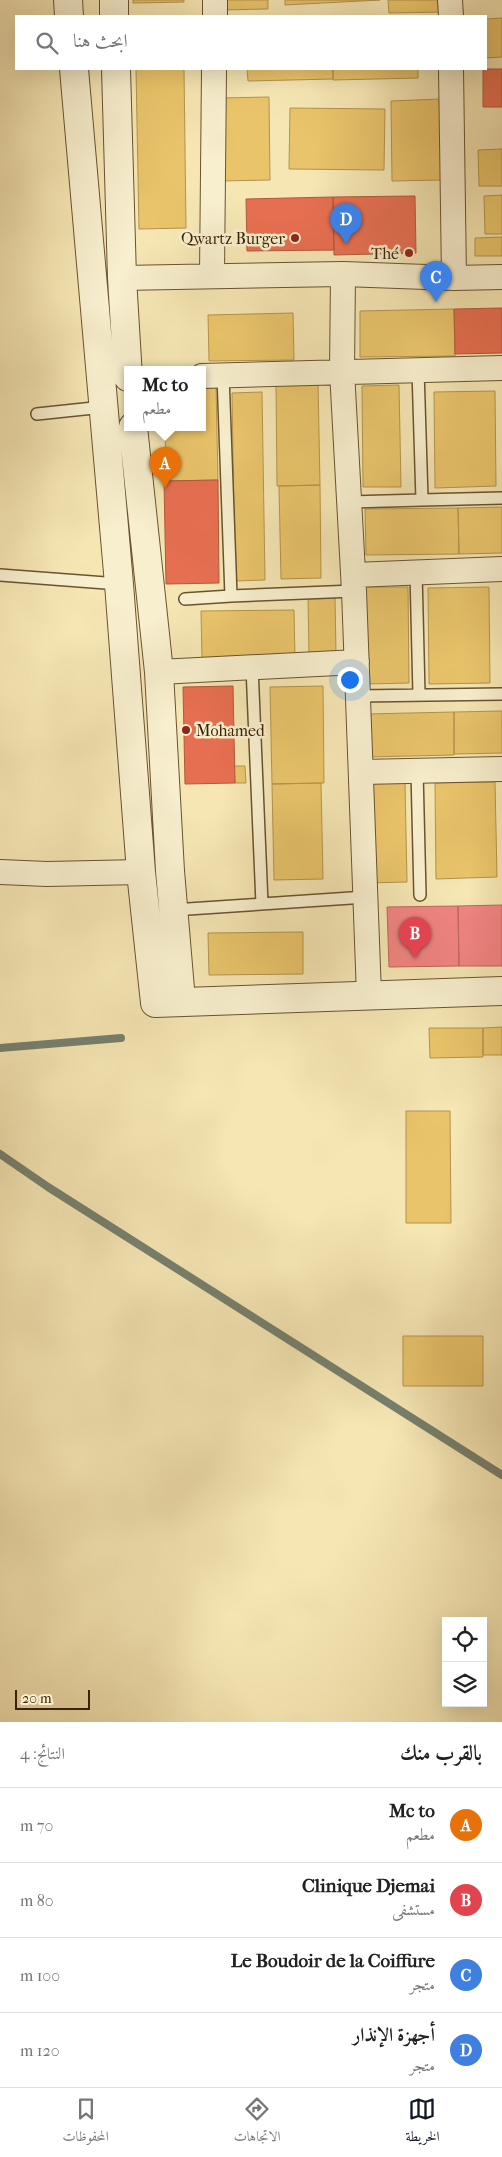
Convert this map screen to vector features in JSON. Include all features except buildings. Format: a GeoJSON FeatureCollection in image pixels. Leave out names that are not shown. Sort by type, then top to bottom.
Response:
{"type":"FeatureCollection","features":[{"type":"Feature","properties":{"kind":"street"},"geometry":{"type":"LineString","coordinates":[[68,0],[69,15]]}},
{"type":"Feature","properties":{"kind":"street"},"geometry":{"type":"LineString","coordinates":[[114,0],[114,15]]}},
{"type":"Feature","properties":{"kind":"street"},"geometry":{"type":"LineString","coordinates":[[215,0],[215,15]]}},
{"type":"Feature","properties":{"kind":"street"},"geometry":{"type":"LineString","coordinates":[[450,0],[451,15]]}},
{"type":"Feature","properties":{"kind":"street"},"geometry":{"type":"LineString","coordinates":[[74,70],[119,584],[141,872],[154,1003],[502,991]]}},
{"type":"Feature","properties":{"kind":"street"},"geometry":{"type":"LineString","coordinates":[[116,70],[122,278],[127,366]]}},
{"type":"Feature","properties":{"kind":"street"},"geometry":{"type":"LineString","coordinates":[[212,275],[214,70]]}},
{"type":"Feature","properties":{"kind":"street"},"geometry":{"type":"LineString","coordinates":[[451,70],[454,278]]}},
{"type":"Feature","properties":{"kind":"street"},"geometry":{"type":"LineString","coordinates":[[93,284],[122,278],[212,275],[343,274],[454,278],[502,277]]}},
{"type":"Feature","properties":{"kind":"street"},"geometry":{"type":"LineString","coordinates":[[343,274],[342,371],[354,583],[369,995]]}},
{"type":"Feature","properties":{"kind":"street"},"geometry":{"type":"LineString","coordinates":[[213,376],[502,368]]}},
{"type":"Feature","properties":{"kind":"street"},"geometry":{"type":"LineString","coordinates":[[133,431],[159,672],[173,910],[181,1001]]}},
{"type":"Feature","properties":{"kind":"street"},"geometry":{"type":"LineString","coordinates":[[354,583],[416,572],[502,569]]}},
{"type":"Feature","properties":{"kind":"street"},"geometry":{"type":"LineString","coordinates":[[159,672],[357,662]]}},
{"type":"Feature","properties":{"kind":"street"},"geometry":{"type":"LineString","coordinates":[[361,772],[502,769]]}},
{"type":"Feature","properties":{"kind":"street"},"geometry":{"type":"LineString","coordinates":[[0,872],[56,874],[141,872]]}},
{"type":"Feature","properties":{"kind":"lane"},"geometry":{"type":"LineString","coordinates":[[418,370],[422,500]]}},
{"type":"Feature","properties":{"kind":"lane"},"geometry":{"type":"LineString","coordinates":[[213,376],[231,596]]}},
{"type":"Feature","properties":{"kind":"lane"},"geometry":{"type":"LineString","coordinates":[[37,414],[103,407]]}},
{"type":"Feature","properties":{"kind":"lane"},"geometry":{"type":"LineString","coordinates":[[350,502],[502,498]]}},
{"type":"Feature","properties":{"kind":"lane"},"geometry":{"type":"LineString","coordinates":[[416,572],[420,695]]}},
{"type":"Feature","properties":{"kind":"lane"},"geometry":{"type":"LineString","coordinates":[[0,575],[119,584]]}},
{"type":"Feature","properties":{"kind":"lane"},"geometry":{"type":"LineString","coordinates":[[185,599],[354,583]]}},
{"type":"Feature","properties":{"kind":"lane"},"geometry":{"type":"LineString","coordinates":[[252,667],[262,904]]}},
{"type":"Feature","properties":{"kind":"lane"},"geometry":{"type":"LineString","coordinates":[[358,696],[502,694]]}},
{"type":"Feature","properties":{"kind":"lane"},"geometry":{"type":"LineString","coordinates":[[417,771],[420,895]]}},
{"type":"Feature","properties":{"kind":"lane"},"geometry":{"type":"LineString","coordinates":[[173,910],[366,897]]}},
{"type":"Feature","properties":{"kind":"waterway"},"geometry":{"type":"LineString","coordinates":[[0,1048],[121,1038]]}},
{"type":"Feature","properties":{"kind":"waterway"},"geometry":{"type":"LineString","coordinates":[[0,1154],[48,1187],[502,1475]]}},
{"type":"Feature","properties":{"kind":"place","name":"Qwartz Burger"},"geometry":{"type":"Point","coordinates":[295,238]}},
{"type":"Feature","properties":{"kind":"place","name":"أجهزة الإنذار"},"geometry":{"type":"Point","coordinates":[346,244]}},
{"type":"Feature","properties":{"kind":"place","name":"Thé"},"geometry":{"type":"Point","coordinates":[409,253]}},
{"type":"Feature","properties":{"kind":"place","name":"Le Boudoir de la Coiffure"},"geometry":{"type":"Point","coordinates":[436,302]}},
{"type":"Feature","properties":{"kind":"place","name":"Mc to"},"geometry":{"type":"Point","coordinates":[165,488]}},
{"type":"Feature","properties":{"kind":"place","name":"Mohamed"},"geometry":{"type":"Point","coordinates":[186,730]}},
{"type":"Feature","properties":{"kind":"place","name":"Clinique Djemai"},"geometry":{"type":"Point","coordinates":[415,958]}}]}
